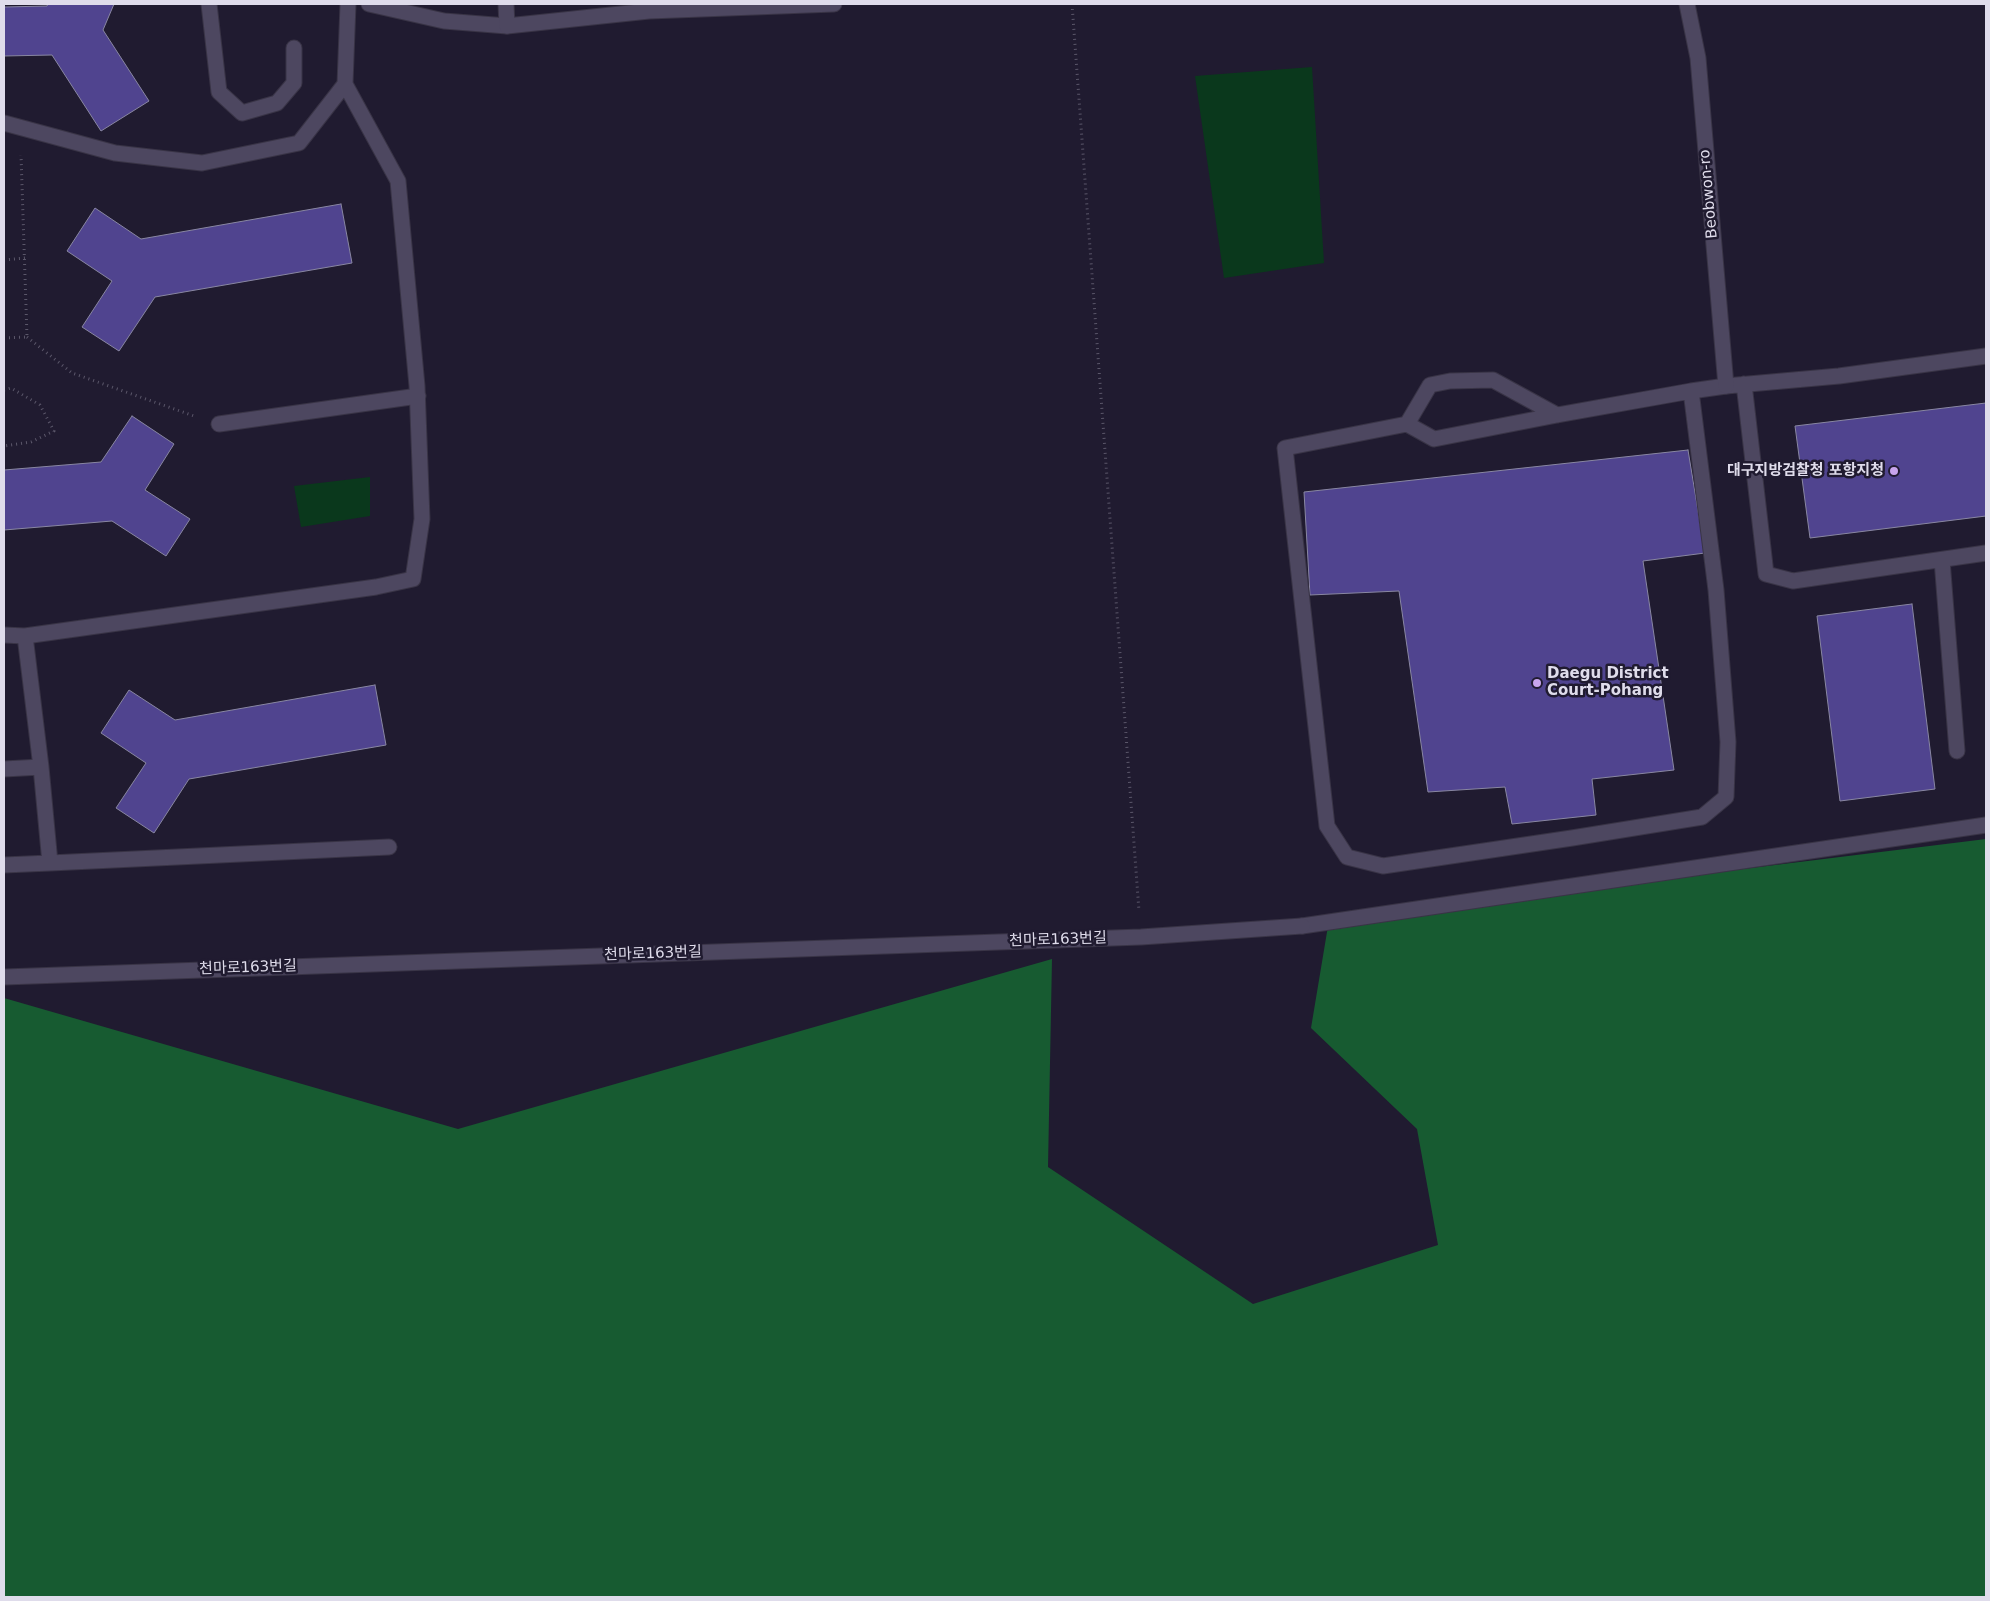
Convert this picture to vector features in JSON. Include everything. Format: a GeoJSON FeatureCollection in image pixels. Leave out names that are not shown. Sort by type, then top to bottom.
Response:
{"type":"FeatureCollection","features":[{"type":"Feature","properties":{"kind":"street"},"geometry":{"type":"LineString","coordinates":[[209,4],[220,92],[242,113],[277,103],[294,82],[294,48]]}},
{"type":"Feature","properties":{"kind":"street"},"geometry":{"type":"LineString","coordinates":[[4,635],[25,636],[376,588],[413,578],[422,519],[418,396],[398,181],[346,84],[348,4]]}},
{"type":"Feature","properties":{"kind":"street"},"geometry":{"type":"LineString","coordinates":[[369,4],[444,21],[508,26],[649,7],[834,4]]}},
{"type":"Feature","properties":{"kind":"street"},"geometry":{"type":"LineString","coordinates":[[506,4],[508,26]]}},
{"type":"Feature","properties":{"kind":"street","name":"Beobwon-ro"},"geometry":{"type":"LineString","coordinates":[[1687,4],[1698,58],[1726,386]]}},
{"type":"Feature","properties":{"kind":"street"},"geometry":{"type":"LineString","coordinates":[[4,123],[115,153],[202,163],[299,143],[346,84]]}},
{"type":"Feature","properties":{"kind":"street"},"geometry":{"type":"LineString","coordinates":[[1690,392],[1716,590],[1728,742],[1726,797],[1702,817],[1383,866],[1347,857],[1326,826],[1285,448],[1408,424],[1434,439],[1557,415],[1690,392],[1726,386],[1840,376],[1986,356]]}},
{"type":"Feature","properties":{"kind":"street"},"geometry":{"type":"LineString","coordinates":[[1408,424],[1430,385],[1450,382],[1493,380],[1557,415]]}},
{"type":"Feature","properties":{"kind":"street"},"geometry":{"type":"LineString","coordinates":[[1744,384],[1766,574],[1793,581],[1986,553]]}},
{"type":"Feature","properties":{"kind":"street"},"geometry":{"type":"LineString","coordinates":[[219,424],[418,396]]}},
{"type":"Feature","properties":{"kind":"street"},"geometry":{"type":"LineString","coordinates":[[1942,560],[1957,751]]}},
{"type":"Feature","properties":{"kind":"street"},"geometry":{"type":"LineString","coordinates":[[25,636],[41,767],[50,863]]}},
{"type":"Feature","properties":{"kind":"street"},"geometry":{"type":"LineString","coordinates":[[4,769],[41,767]]}},
{"type":"Feature","properties":{"kind":"street","name":"천마로163번길"},"geometry":{"type":"LineString","coordinates":[[4,976],[1141,937],[1302,926],[1986,825]]}},
{"type":"Feature","properties":{"kind":"street"},"geometry":{"type":"LineString","coordinates":[[4,865],[389,847]]}},
{"type":"Feature","properties":{"kind":"path"},"geometry":{"type":"LineString","coordinates":[[1072,4],[1141,937]]}},
{"type":"Feature","properties":{"kind":"path"},"geometry":{"type":"LineString","coordinates":[[20,127],[27,337]]}},
{"type":"Feature","properties":{"kind":"path"},"geometry":{"type":"LineString","coordinates":[[4,260],[25,258]]}},
{"type":"Feature","properties":{"kind":"path"},"geometry":{"type":"LineString","coordinates":[[4,338],[27,337],[72,374],[219,424]]}},
{"type":"Feature","properties":{"kind":"path"},"geometry":{"type":"LineString","coordinates":[[4,390],[11,388],[40,405],[54,431],[31,442],[4,446]]}},
{"type":"Feature","properties":{"kind":"green space"},"geometry":{"type":"Polygon","coordinates":[[[1312,67],[1324,263],[1224,278],[1195,76],[1312,67]]]}},
{"type":"Feature","properties":{"kind":"green space"},"geometry":{"type":"Polygon","coordinates":[[[370,477],[370,516],[301,527],[294,486],[370,477]]]}},
{"type":"Feature","properties":{"kind":"green space"},"geometry":{"type":"Polygon","coordinates":[[[1986,839],[1986,1597],[4,1597],[4,998],[458,1129],[1052,959],[1048,1167],[1253,1304],[1438,1245],[1417,1129],[1311,1028],[1329,920],[1986,839]]]}},
{"type":"Feature","properties":{"kind":"building"},"geometry":{"type":"Polygon","coordinates":[[[48,4],[114,4],[103,30],[149,101],[101,131],[52,55],[4,56],[4,7],[47,6],[48,4]]]}},
{"type":"Feature","properties":{"kind":"building"},"geometry":{"type":"Polygon","coordinates":[[[341,204],[352,263],[155,297],[119,351],[82,327],[112,281],[67,251],[95,208],[141,239],[341,204]]]}},
{"type":"Feature","properties":{"kind":"building","name":"대구지방검찰청 포항지청"},"geometry":{"type":"Polygon","coordinates":[[[1986,403],[1986,516],[1810,538],[1795,426],[1986,403]]]}},
{"type":"Feature","properties":{"kind":"building"},"geometry":{"type":"Polygon","coordinates":[[[132,416],[174,444],[145,490],[190,519],[166,556],[112,521],[4,530],[4,470],[101,462],[132,416]]]}},
{"type":"Feature","properties":{"kind":"building","name":"Daegu District Court-Pohang"},"geometry":{"type":"Polygon","coordinates":[[[1688,450],[1705,553],[1643,561],[1674,770],[1592,779],[1596,815],[1512,824],[1505,787],[1428,792],[1399,591],[1310,595],[1304,492],[1688,450]]]}},
{"type":"Feature","properties":{"kind":"building"},"geometry":{"type":"Polygon","coordinates":[[[1912,604],[1935,789],[1840,801],[1817,616],[1912,604]]]}},
{"type":"Feature","properties":{"kind":"building"},"geometry":{"type":"Polygon","coordinates":[[[375,685],[386,745],[189,779],[154,833],[116,808],[146,763],[101,733],[129,690],[175,720],[375,685]]]}},
{"type":"Feature","properties":{"kind":"place","name":"대구지방검찰청 포항지청"},"geometry":{"type":"Point","coordinates":[1894,471]}},
{"type":"Feature","properties":{"kind":"place","name":"Daegu District Court-Pohang"},"geometry":{"type":"Point","coordinates":[1537,683]}}]}
